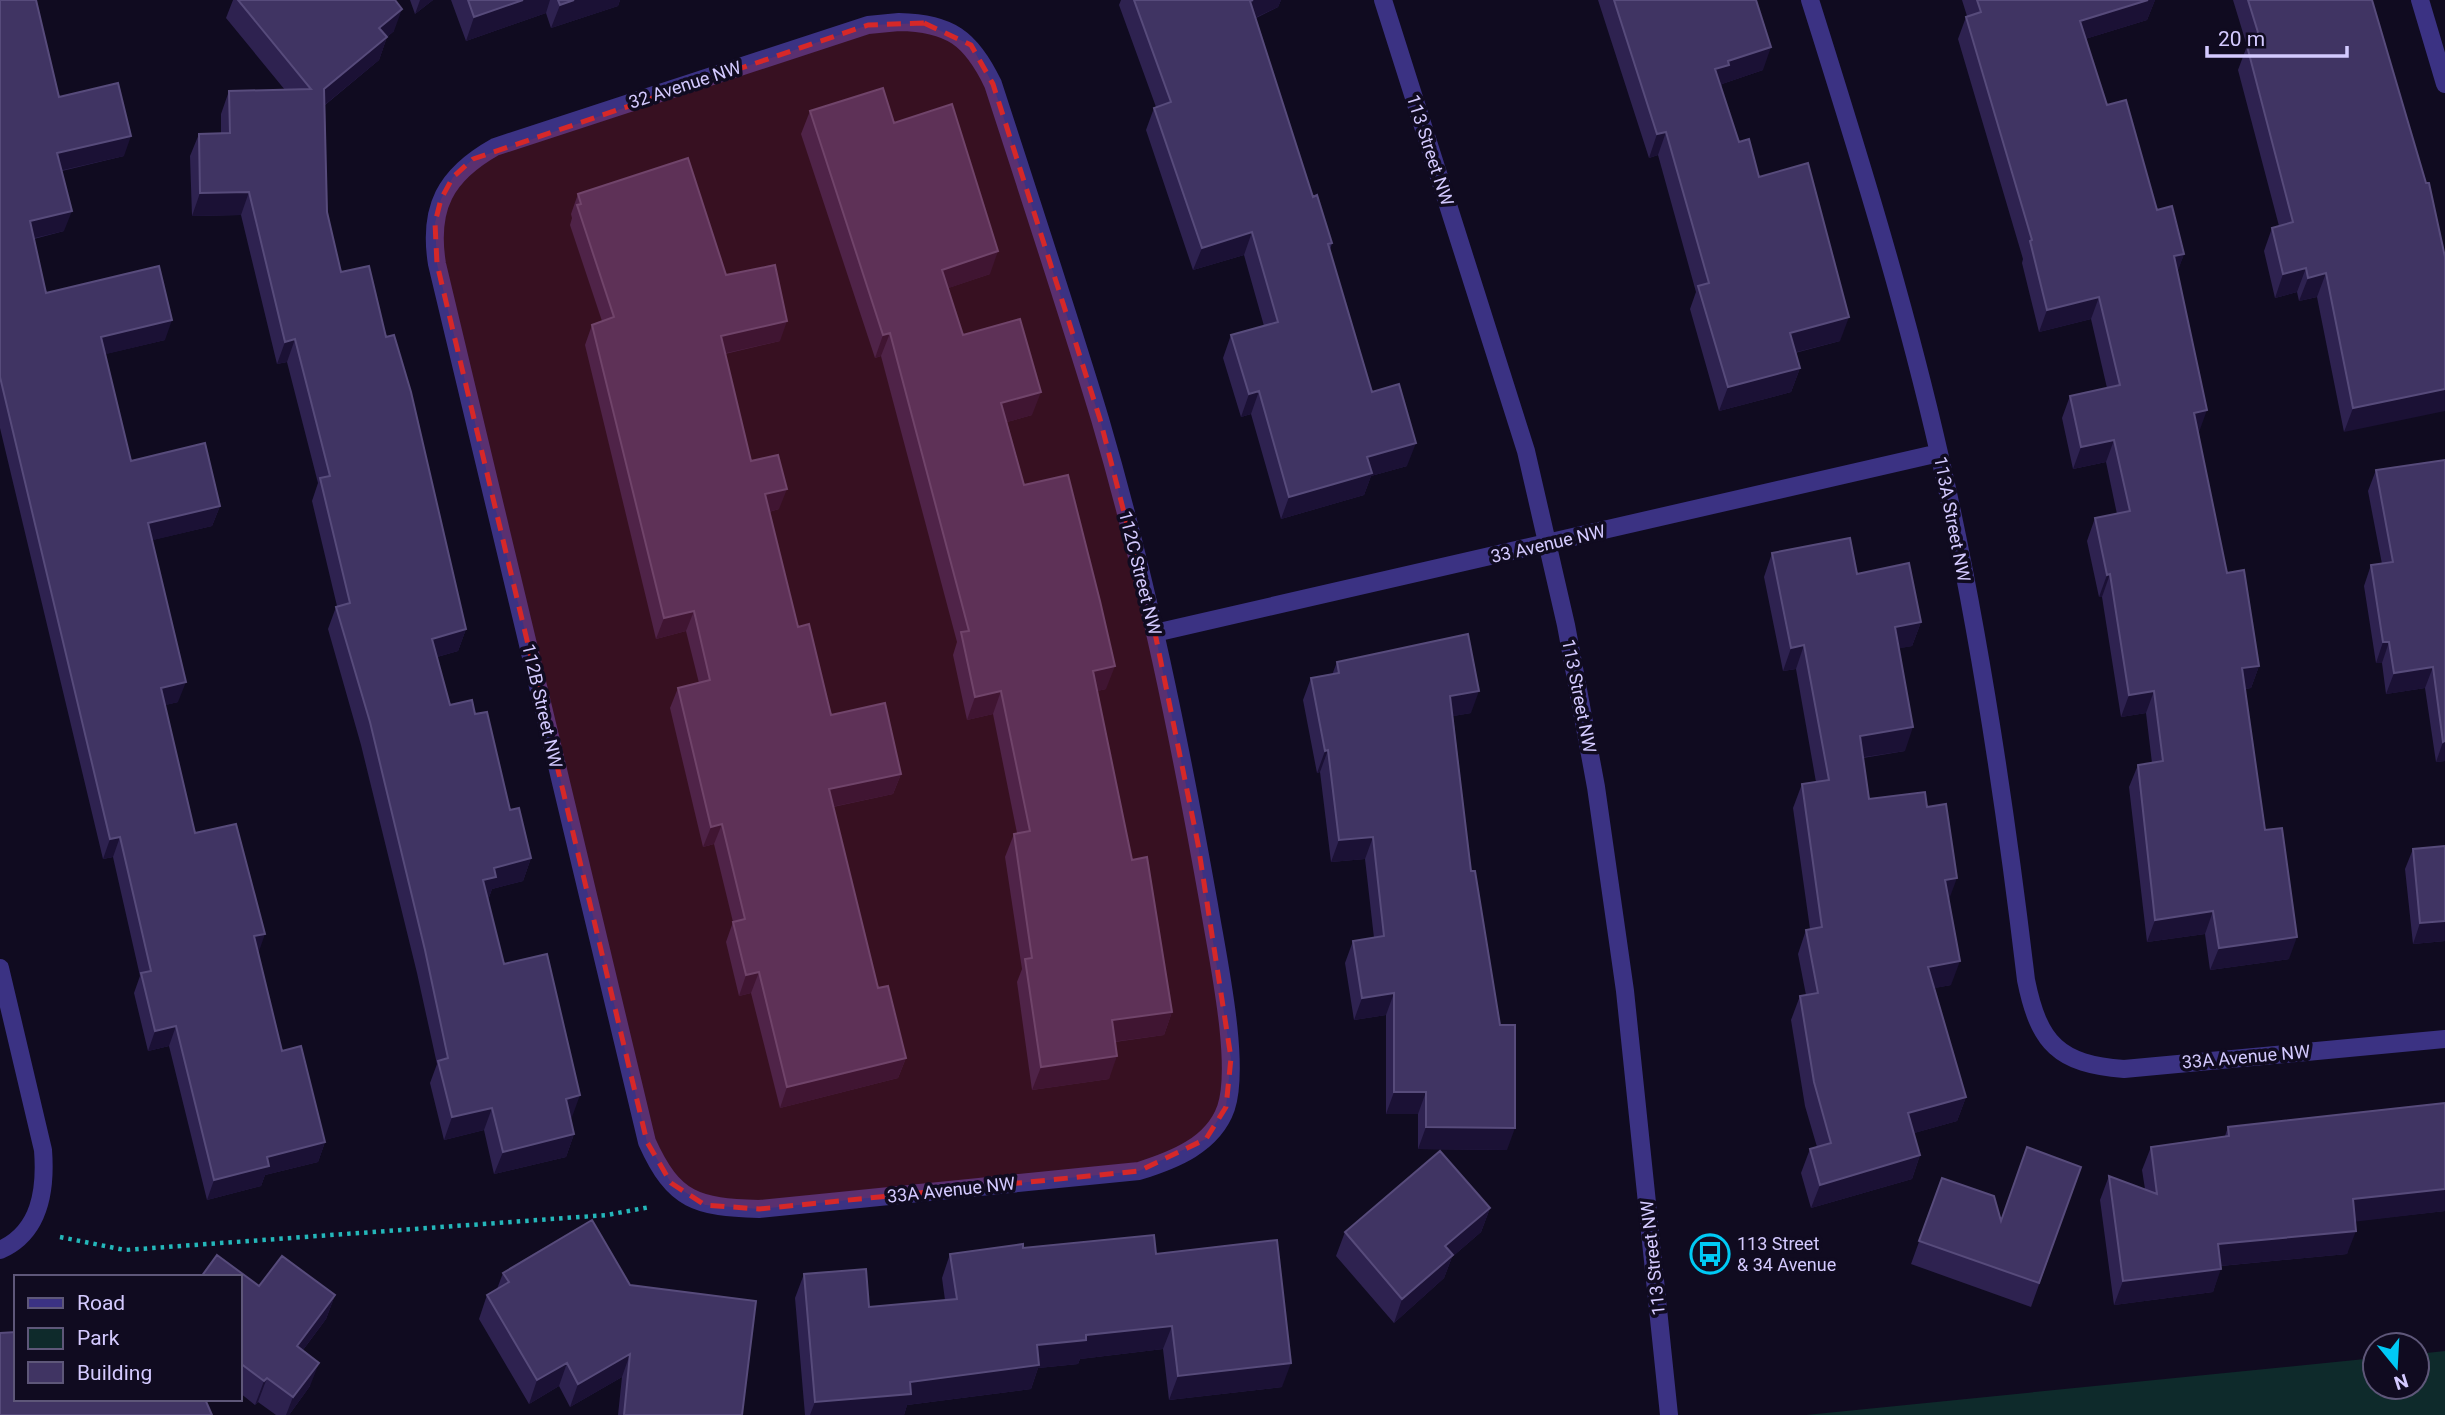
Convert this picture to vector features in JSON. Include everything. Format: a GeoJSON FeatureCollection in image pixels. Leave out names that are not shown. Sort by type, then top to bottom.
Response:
{"type":"FeatureCollection","features":[{"type":"Feature","properties":{"kind":"street","name":"113 Street NW"},"geometry":{"type":"LineString","coordinates":[[1383,0],[1526,451],[1549,544],[1596,787],[1625,991],[1669,1415]]}},
{"type":"Feature","properties":{"kind":"street","name":"113A Street NW"},"geometry":{"type":"LineString","coordinates":[[1810,0],[1908,325],[1939,453],[1995,756],[2026,980],[2031,1003],[2053,1045]]}},
{"type":"Feature","properties":{"kind":"street"},"geometry":{"type":"LineString","coordinates":[[2420,0],[2445,84]]}},
{"type":"Feature","properties":{"kind":"street","name":"32 Avenue NW"},"geometry":{"type":"LineString","coordinates":[[441,199],[453,177],[473,159],[495,147],[868,25],[924,23],[950,31]]}},
{"type":"Feature","properties":{"kind":"street","name":"112C Street NW"},"geometry":{"type":"LineString","coordinates":[[950,31],[971,45],[993,84],[1100,419],[1155,633],[1198,844],[1231,1058],[1232,1084],[1226,1107],[1220,1123],[1206,1139]]}},
{"type":"Feature","properties":{"kind":"street","name":"112B Street NW"},"geometry":{"type":"LineString","coordinates":[[441,199],[433,243],[437,264],[647,1142],[656,1163],[688,1199]]}},
{"type":"Feature","properties":{"kind":"street","name":"33 Avenue NW"},"geometry":{"type":"LineString","coordinates":[[1155,633],[1939,453]]}},
{"type":"Feature","properties":{"kind":"street"},"geometry":{"type":"LineString","coordinates":[[0,968],[43,1150],[45,1177],[41,1204],[26,1231],[0,1250]]}},
{"type":"Feature","properties":{"kind":"street","name":"33A Avenue NW"},"geometry":{"type":"LineString","coordinates":[[2053,1045],[2073,1061],[2124,1069],[2445,1039]]}},
{"type":"Feature","properties":{"kind":"street","name":"33A Avenue NW"},"geometry":{"type":"LineString","coordinates":[[688,1199],[705,1205],[759,1209],[1139,1171],[1184,1153],[1206,1139]]}},
{"type":"Feature","properties":{"kind":"path"},"geometry":{"type":"LineString","coordinates":[[26,1231],[125,1250],[604,1216],[688,1199]]}},
{"type":"Feature","properties":{"kind":"highlighted area"},"geometry":{"type":"Polygon","coordinates":[[[924,23],[971,45],[993,84],[1100,419],[1155,633],[1198,844],[1231,1058],[1226,1107],[1206,1139],[1139,1171],[759,1209],[705,1205],[671,1183],[647,1142],[437,264],[435,223],[441,199],[453,177],[473,159],[868,25],[924,23]]]}},
{"type":"Feature","properties":{"kind":"green space"},"geometry":{"type":"Polygon","coordinates":[[[2445,1351],[2445,1415],[1806,1415],[2361,1359],[2361,1401],[2431,1401],[2431,1352],[2445,1351]]]}},
{"type":"Feature","properties":{"kind":"building"},"geometry":{"type":"Polygon","coordinates":[[[0,0],[36,0],[59,97],[118,83],[131,136],[57,153],[72,211],[30,221],[46,293],[159,266],[172,320],[101,337],[131,461],[205,443],[220,506],[148,523],[186,682],[161,688],[195,833],[236,824],[265,934],[254,936],[282,1051],[301,1046],[325,1142],[267,1157],[269,1166],[214,1180],[176,1026],[155,1031],[141,973],[151,971],[120,837],[110,839],[0,377],[0,0]]]}},
{"type":"Feature","properties":{"kind":"building"},"geometry":{"type":"Polygon","coordinates":[[[238,0],[395,0],[402,9],[379,28],[387,37],[324,89],[327,212],[341,272],[369,266],[386,337],[394,335],[411,392],[466,629],[432,639],[450,705],[472,700],[475,714],[487,712],[510,810],[519,808],[531,858],[494,868],[496,877],[483,880],[504,964],[547,954],[580,1095],[566,1099],[574,1134],[503,1152],[492,1108],[452,1117],[438,1061],[448,1058],[425,950],[370,722],[336,607],[350,603],[320,478],[330,476],[295,339],[285,342],[249,192],[200,193],[199,134],[230,133],[229,91],[311,89],[238,0]]]}},
{"type":"Feature","properties":{"kind":"building"},"geometry":{"type":"Polygon","coordinates":[[[468,0],[523,0],[474,17],[468,0]]]}},
{"type":"Feature","properties":{"kind":"building"},"geometry":{"type":"Polygon","coordinates":[[[558,0],[574,0],[560,5],[558,0]]]}},
{"type":"Feature","properties":{"kind":"building"},"geometry":{"type":"Polygon","coordinates":[[[1134,0],[1253,0],[1250,1],[1313,197],[1317,195],[1332,243],[1328,244],[1372,392],[1399,384],[1416,443],[1367,457],[1372,473],[1289,497],[1259,391],[1249,394],[1231,335],[1278,322],[1252,232],[1202,248],[1154,108],[1171,102],[1134,0]]]}},
{"type":"Feature","properties":{"kind":"building"},"geometry":{"type":"Polygon","coordinates":[[[1614,0],[1756,0],[1771,47],[1728,61],[1729,65],[1715,69],[1739,142],[1749,139],[1759,177],[1808,163],[1849,317],[1790,333],[1800,368],[1728,387],[1698,286],[1709,283],[1666,132],[1657,134],[1614,0]]]}},
{"type":"Feature","properties":{"kind":"building"},"geometry":{"type":"Polygon","coordinates":[[[1977,0],[2148,0],[2080,21],[2107,105],[2126,100],[2157,210],[2172,206],[2184,254],[2174,256],[2207,410],[2194,413],[2227,573],[2244,570],[2259,666],[2242,668],[2265,830],[2282,828],[2297,937],[2219,948],[2213,911],[2155,920],[2138,765],[2163,761],[2154,691],[2129,695],[2110,574],[2107,575],[2095,518],[2130,511],[2114,440],[2081,447],[2070,396],[2120,385],[2099,297],[2047,310],[2030,241],[2032,240],[1966,17],[1981,12],[1977,0]]]}},
{"type":"Feature","properties":{"kind":"building"},"geometry":{"type":"Polygon","coordinates":[[[2248,0],[2372,0],[2426,183],[2429,183],[2445,257],[2445,389],[2353,408],[2326,273],[2308,278],[2306,268],[2283,274],[2272,228],[2293,222],[2247,46],[2261,42],[2248,0]]]}},
{"type":"Feature","properties":{"kind":"building"},"geometry":{"type":"Polygon","coordinates":[[[883,88],[894,123],[952,104],[998,251],[942,270],[963,335],[1020,319],[1041,392],[1001,403],[1024,485],[1068,475],[1100,601],[1115,666],[1093,671],[1132,860],[1147,857],[1172,1012],[1112,1020],[1117,1056],[1041,1067],[1025,959],[1032,958],[1014,834],[1030,831],[1001,691],[975,697],[961,632],[969,631],[890,333],[883,335],[810,111],[883,88]]]}},
{"type":"Feature","properties":{"kind":"building"},"geometry":{"type":"Polygon","coordinates":[[[688,158],[726,275],[775,265],[787,321],[721,336],[751,461],[778,455],[787,489],[765,494],[798,627],[809,624],[831,715],[885,703],[901,774],[829,789],[878,988],[888,986],[906,1058],[787,1087],[759,972],[746,975],[733,922],[745,919],[722,824],[711,827],[678,688],[710,680],[694,611],[664,618],[592,325],[614,317],[577,205],[581,204],[578,194],[688,158]]]}},
{"type":"Feature","properties":{"kind":"building"},"geometry":{"type":"Polygon","coordinates":[[[2445,460],[2443,742],[2433,667],[2394,673],[2389,642],[2383,642],[2371,565],[2393,562],[2376,470],[2445,460]]]}},
{"type":"Feature","properties":{"kind":"building"},"geometry":{"type":"Polygon","coordinates":[[[1850,538],[1857,574],[1909,563],[1921,622],[1895,627],[1913,727],[1860,736],[1869,799],[1925,792],[1927,807],[1946,804],[1957,878],[1945,880],[1960,961],[1928,967],[1966,1097],[1908,1113],[1920,1155],[1820,1185],[1810,1149],[1831,1143],[1814,1082],[1800,996],[1818,993],[1806,930],[1822,927],[1802,784],[1829,780],[1804,645],[1791,648],[1772,553],[1850,538]]]}},
{"type":"Feature","properties":{"kind":"building"},"geometry":{"type":"Polygon","coordinates":[[[1468,634],[1479,691],[1450,696],[1471,871],[1475,871],[1500,1025],[1515,1025],[1515,1128],[1426,1127],[1426,1092],[1394,1092],[1394,993],[1362,998],[1353,941],[1384,936],[1373,837],[1339,840],[1328,750],[1325,751],[1311,678],[1339,673],[1337,662],[1468,634]]]}},
{"type":"Feature","properties":{"kind":"building"},"geometry":{"type":"Polygon","coordinates":[[[2445,846],[2445,921],[2420,923],[2413,849],[2445,846]]]}},
{"type":"Feature","properties":{"kind":"building"},"geometry":{"type":"Polygon","coordinates":[[[2445,1103],[2445,1189],[2353,1199],[2356,1231],[2218,1244],[2221,1269],[2123,1281],[2109,1176],[2157,1194],[2151,1147],[2229,1136],[2228,1127],[2445,1103]]]}},
{"type":"Feature","properties":{"kind":"building"},"geometry":{"type":"Polygon","coordinates":[[[2027,1147],[2081,1167],[2039,1283],[1919,1241],[1942,1178],[1994,1196],[2001,1221],[2027,1147]]]}},
{"type":"Feature","properties":{"kind":"building"},"geometry":{"type":"Polygon","coordinates":[[[1440,1151],[1490,1208],[1445,1246],[1453,1255],[1402,1299],[1345,1232],[1440,1151]]]}},
{"type":"Feature","properties":{"kind":"building"},"geometry":{"type":"Polygon","coordinates":[[[592,1220],[630,1285],[756,1301],[742,1415],[624,1415],[630,1354],[578,1384],[567,1363],[537,1380],[487,1295],[509,1282],[503,1273],[592,1220]]]}},
{"type":"Feature","properties":{"kind":"building"},"geometry":{"type":"Polygon","coordinates":[[[1154,1235],[1156,1254],[1277,1240],[1291,1363],[1178,1376],[1172,1326],[1086,1335],[1086,1340],[1037,1345],[1039,1365],[910,1382],[911,1394],[815,1402],[804,1274],[866,1269],[869,1307],[957,1299],[950,1254],[1023,1244],[1023,1248],[1154,1235]]]}},
{"type":"Feature","properties":{"kind":"building"},"geometry":{"type":"Polygon","coordinates":[[[217,1255],[259,1286],[282,1256],[335,1295],[297,1346],[319,1363],[293,1397],[242,1364],[242,1275],[202,1275],[217,1255]]]}},
{"type":"Feature","properties":{"kind":"building"},"geometry":{"type":"Polygon","coordinates":[[[14,1332],[14,1401],[206,1401],[212,1415],[0,1415],[0,1333],[14,1332]]]}},
{"type":"Feature","properties":{"kind":"place","name":"113 Street & 34 Avenue"},"geometry":{"type":"Point","coordinates":[1710,1254]}}]}
